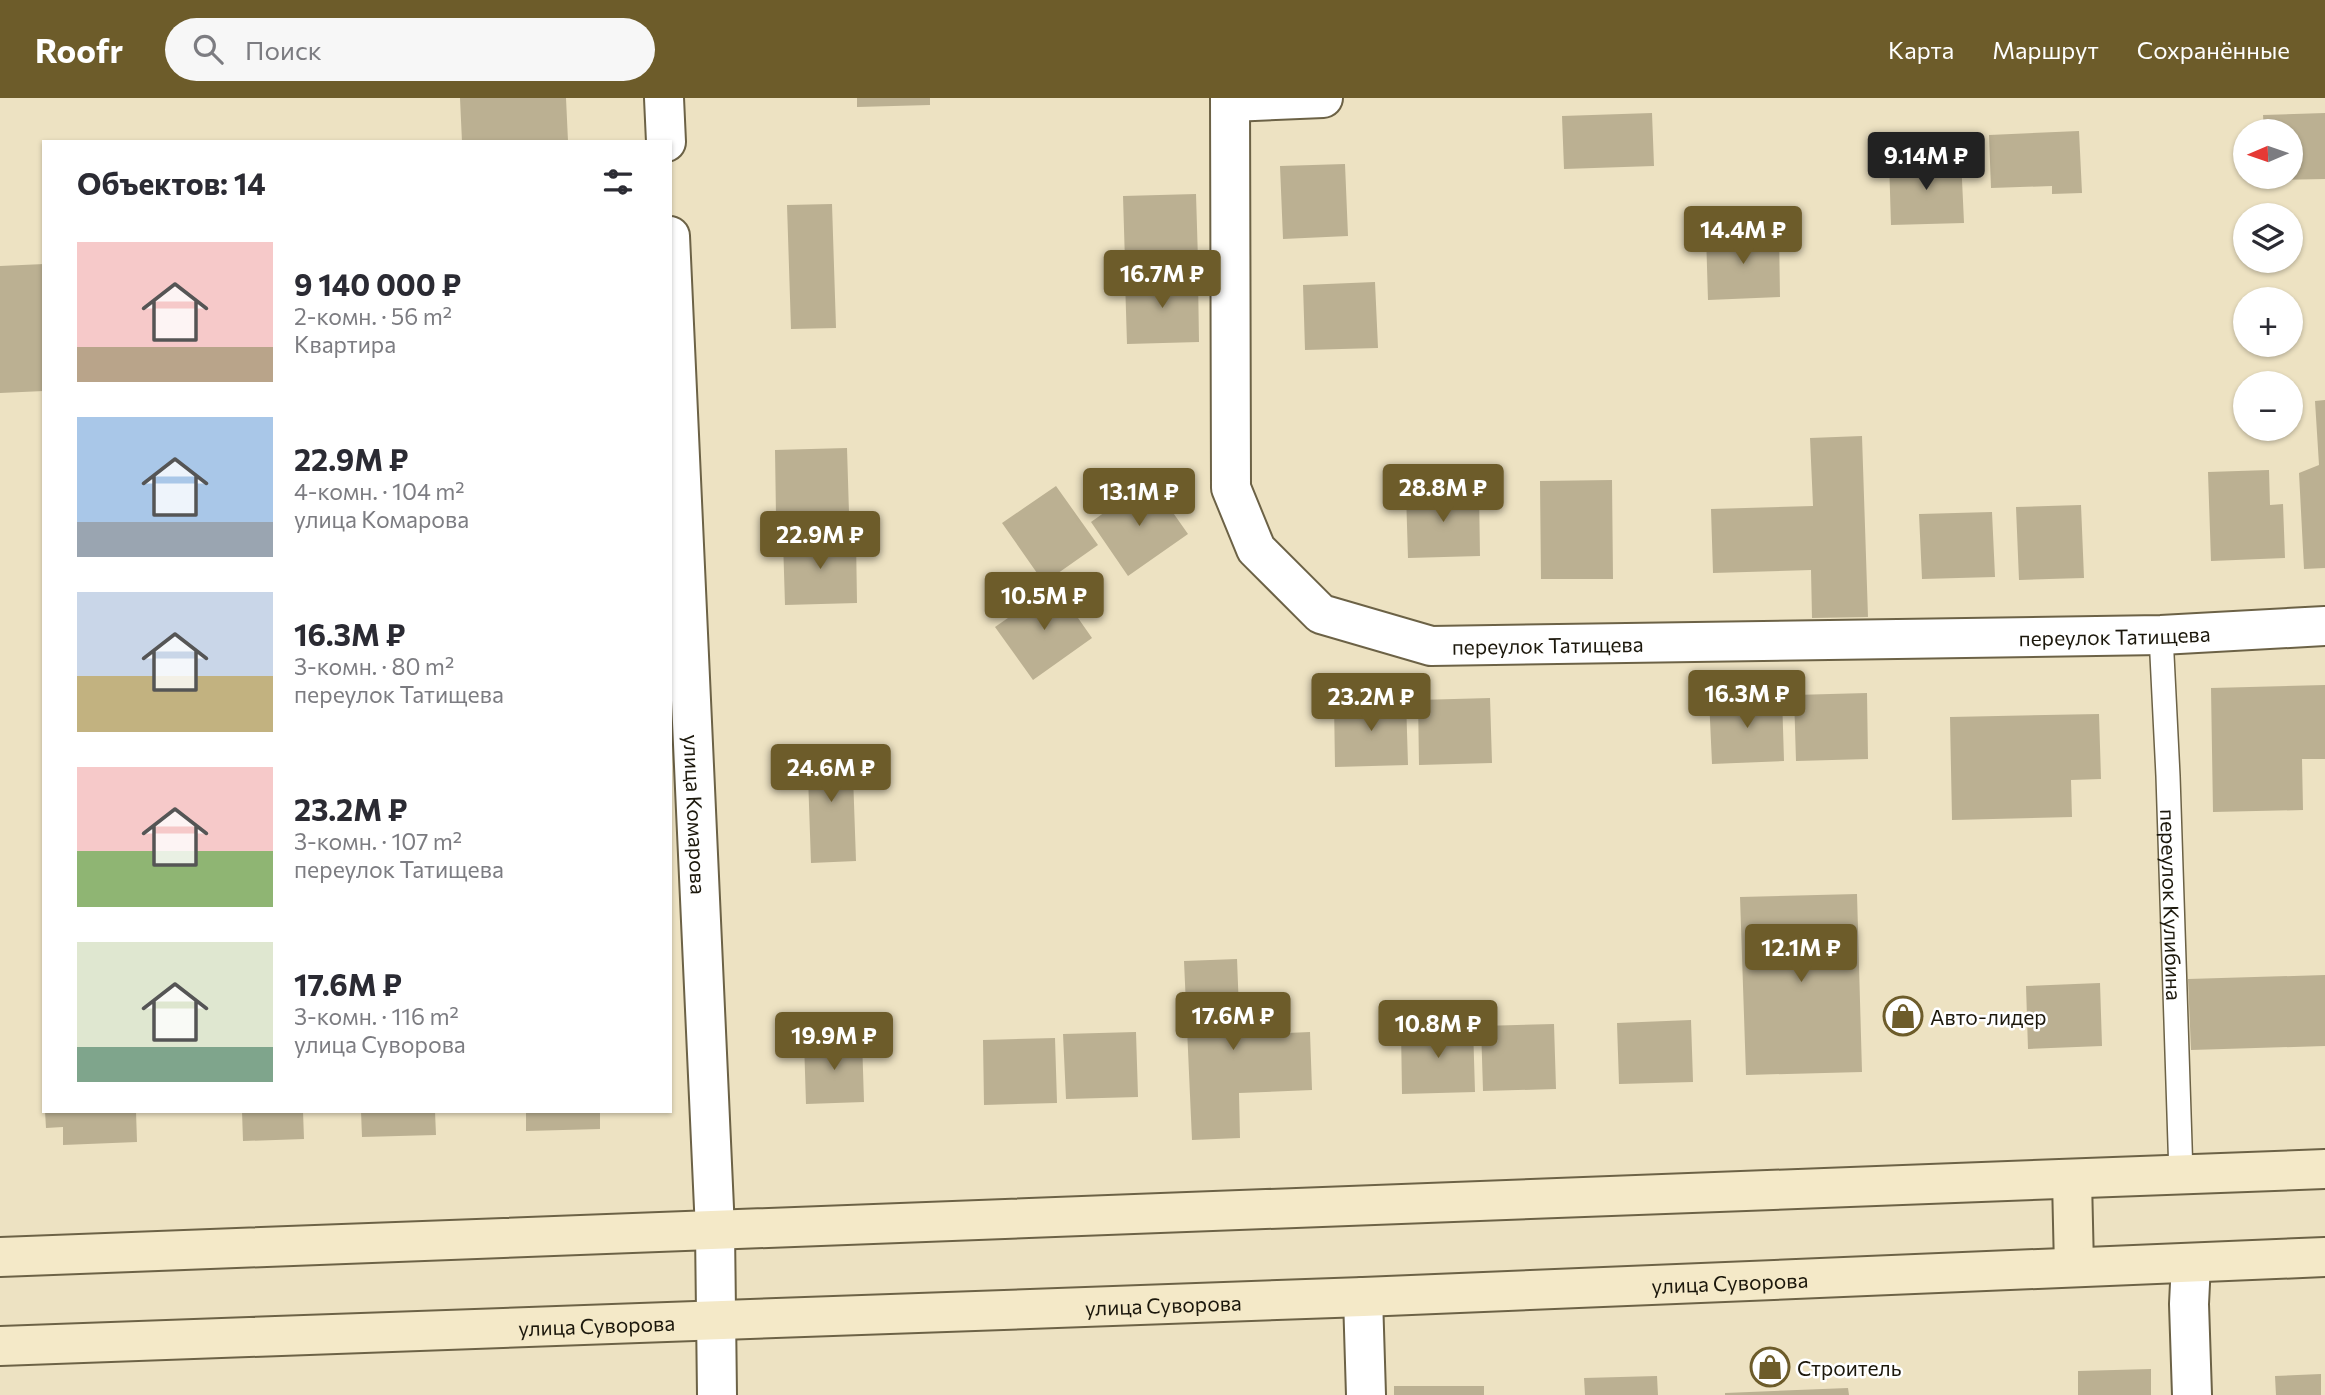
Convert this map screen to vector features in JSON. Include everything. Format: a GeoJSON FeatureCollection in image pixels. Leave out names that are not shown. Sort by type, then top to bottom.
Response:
{"type":"FeatureCollection","features":[{"type":"Feature","properties":{"kind":"main road"},"geometry":{"type":"LineString","coordinates":[[0,1257],[2325,1169]]}},
{"type":"Feature","properties":{"kind":"main road"},"geometry":{"type":"LineString","coordinates":[[2072,1180],[2074,1268]]}},
{"type":"Feature","properties":{"kind":"main road","name":"улица Суворова"},"geometry":{"type":"LineString","coordinates":[[0,1346],[1363,1297],[2325,1257]]}},
{"type":"Feature","properties":{"kind":"street"},"geometry":{"type":"LineString","coordinates":[[664,98],[666,140]]}},
{"type":"Feature","properties":{"kind":"street"},"geometry":{"type":"LineString","coordinates":[[1231,100],[1323,98]]}},
{"type":"Feature","properties":{"kind":"street","name":"переулок Татищева"},"geometry":{"type":"LineString","coordinates":[[1231,100],[1231,488],[1256,549],[1321,614],[1431,646],[2161,635],[2325,626]]}},
{"type":"Feature","properties":{"kind":"street","name":"улица Комарова"},"geometry":{"type":"LineString","coordinates":[[672,280],[715,1230],[717,1395]]}},
{"type":"Feature","properties":{"kind":"street"},"geometry":{"type":"LineString","coordinates":[[2191,1263],[2189,1304],[2192,1395]]}},
{"type":"Feature","properties":{"kind":"street"},"geometry":{"type":"LineString","coordinates":[[1363,1297],[1366,1395]]}},
{"type":"Feature","properties":{"kind":"lane","name":"переулок Кулибина"},"geometry":{"type":"LineString","coordinates":[[2161,635],[2169,790],[2181,1175]]}},
{"type":"Feature","properties":{"kind":"building"},"geometry":{"type":"Polygon","coordinates":[[[460,98],[566,98],[568,140],[462,140],[460,98]]]}},
{"type":"Feature","properties":{"kind":"building"},"geometry":{"type":"Polygon","coordinates":[[[857,98],[930,98],[930,105],[857,107],[857,98]]]}},
{"type":"Feature","properties":{"kind":"building"},"geometry":{"type":"Polygon","coordinates":[[[1652,113],[1654,166],[1564,169],[1562,116],[1652,113]]]}},
{"type":"Feature","properties":{"kind":"building"},"geometry":{"type":"Polygon","coordinates":[[[2325,113],[2325,179],[2303,179],[2303,119],[2263,119],[2263,115],[2325,113]]]}},
{"type":"Feature","properties":{"kind":"building"},"geometry":{"type":"Polygon","coordinates":[[[2079,131],[2082,193],[2052,194],[2052,186],[1991,188],[1989,135],[2079,131]]]}},
{"type":"Feature","properties":{"kind":"building"},"geometry":{"type":"Polygon","coordinates":[[[1961,158],[1964,223],[1891,225],[1889,160],[1961,158]]]}},
{"type":"Feature","properties":{"kind":"building"},"geometry":{"type":"Polygon","coordinates":[[[1345,164],[1348,236],[1283,239],[1280,166],[1345,164]]]}},
{"type":"Feature","properties":{"kind":"building"},"geometry":{"type":"Polygon","coordinates":[[[1196,194],[1198,260],[1125,262],[1123,196],[1196,194]]]}},
{"type":"Feature","properties":{"kind":"building"},"geometry":{"type":"Polygon","coordinates":[[[832,204],[836,328],[791,329],[787,205],[832,204]]]}},
{"type":"Feature","properties":{"kind":"building"},"geometry":{"type":"Polygon","coordinates":[[[1779,232],[1780,297],[1708,300],[1706,234],[1779,232]]]}},
{"type":"Feature","properties":{"kind":"building"},"geometry":{"type":"Polygon","coordinates":[[[42,264],[42,391],[0,393],[0,266],[42,264]]]}},
{"type":"Feature","properties":{"kind":"building"},"geometry":{"type":"Polygon","coordinates":[[[1198,277],[1199,342],[1127,344],[1125,279],[1198,277]]]}},
{"type":"Feature","properties":{"kind":"building"},"geometry":{"type":"Polygon","coordinates":[[[1375,282],[1378,348],[1305,350],[1303,285],[1375,282]]]}},
{"type":"Feature","properties":{"kind":"building"},"geometry":{"type":"Polygon","coordinates":[[[2325,400],[2325,568],[2304,569],[2299,473],[2319,465],[2315,401],[2325,400]]]}},
{"type":"Feature","properties":{"kind":"building"},"geometry":{"type":"Polygon","coordinates":[[[1862,436],[1868,617],[1812,618],[1811,570],[1713,573],[1711,509],[1813,506],[1810,438],[1862,436]]]}},
{"type":"Feature","properties":{"kind":"building"},"geometry":{"type":"Polygon","coordinates":[[[847,448],[849,513],[776,516],[775,450],[847,448]]]}},
{"type":"Feature","properties":{"kind":"building"},"geometry":{"type":"Polygon","coordinates":[[[2269,470],[2270,505],[2283,504],[2285,558],[2211,561],[2208,472],[2269,470]]]}},
{"type":"Feature","properties":{"kind":"building"},"geometry":{"type":"Polygon","coordinates":[[[1150,480],[1188,534],[1128,576],[1091,522],[1150,480]]]}},
{"type":"Feature","properties":{"kind":"building"},"geometry":{"type":"Polygon","coordinates":[[[1612,480],[1613,579],[1541,579],[1540,481],[1612,480]]]}},
{"type":"Feature","properties":{"kind":"building"},"geometry":{"type":"Polygon","coordinates":[[[1056,486],[1098,545],[1044,583],[1002,523],[1056,486]]]}},
{"type":"Feature","properties":{"kind":"building"},"geometry":{"type":"Polygon","coordinates":[[[1479,491],[1480,556],[1408,558],[1406,493],[1479,491]]]}},
{"type":"Feature","properties":{"kind":"building"},"geometry":{"type":"Polygon","coordinates":[[[2081,505],[2084,578],[2019,580],[2016,507],[2081,505]]]}},
{"type":"Feature","properties":{"kind":"building"},"geometry":{"type":"Polygon","coordinates":[[[1992,512],[1995,577],[1922,579],[1919,514],[1992,512]]]}},
{"type":"Feature","properties":{"kind":"building"},"geometry":{"type":"Polygon","coordinates":[[[856,538],[857,603],[785,605],[783,540],[856,538]]]}},
{"type":"Feature","properties":{"kind":"building"},"geometry":{"type":"Polygon","coordinates":[[[1055,585],[1092,638],[1033,680],[995,627],[1055,585]]]}},
{"type":"Feature","properties":{"kind":"building"},"geometry":{"type":"Polygon","coordinates":[[[2325,685],[2325,759],[2302,759],[2303,810],[2213,812],[2211,688],[2325,685]]]}},
{"type":"Feature","properties":{"kind":"building"},"geometry":{"type":"Polygon","coordinates":[[[1867,693],[1868,759],[1796,761],[1794,695],[1867,693]]]}},
{"type":"Feature","properties":{"kind":"building"},"geometry":{"type":"Polygon","coordinates":[[[1782,696],[1784,761],[1712,764],[1709,698],[1782,696]]]}},
{"type":"Feature","properties":{"kind":"building"},"geometry":{"type":"Polygon","coordinates":[[[1490,698],[1492,763],[1419,765],[1418,700],[1490,698]]]}},
{"type":"Feature","properties":{"kind":"building"},"geometry":{"type":"Polygon","coordinates":[[[1406,699],[1408,765],[1335,767],[1334,702],[1406,699]]]}},
{"type":"Feature","properties":{"kind":"building"},"geometry":{"type":"Polygon","coordinates":[[[2099,714],[2101,779],[2071,780],[2072,817],[1952,820],[1950,717],[2099,714]]]}},
{"type":"Feature","properties":{"kind":"building"},"geometry":{"type":"Polygon","coordinates":[[[852,746],[856,861],[811,863],[807,747],[852,746]]]}},
{"type":"Feature","properties":{"kind":"building"},"geometry":{"type":"Polygon","coordinates":[[[1857,894],[1862,1072],[1746,1075],[1740,897],[1857,894]]]}},
{"type":"Feature","properties":{"kind":"building"},"geometry":{"type":"Polygon","coordinates":[[[1237,959],[1240,1035],[1310,1032],[1312,1090],[1239,1093],[1240,1138],[1192,1140],[1184,961],[1237,959]]]}},
{"type":"Feature","properties":{"kind":"building"},"geometry":{"type":"Polygon","coordinates":[[[2325,975],[2325,1046],[2191,1050],[2188,979],[2325,975]]]}},
{"type":"Feature","properties":{"kind":"building"},"geometry":{"type":"Polygon","coordinates":[[[2100,983],[2102,1046],[2028,1049],[2026,986],[2100,983]]]}},
{"type":"Feature","properties":{"kind":"building"},"geometry":{"type":"Polygon","coordinates":[[[1691,1020],[1693,1082],[1619,1084],[1617,1023],[1691,1020]]]}},
{"type":"Feature","properties":{"kind":"building"},"geometry":{"type":"Polygon","coordinates":[[[1554,1024],[1556,1089],[1483,1091],[1481,1026],[1554,1024]]]}},
{"type":"Feature","properties":{"kind":"building"},"geometry":{"type":"Polygon","coordinates":[[[1473,1026],[1475,1092],[1402,1094],[1401,1029],[1473,1026]]]}},
{"type":"Feature","properties":{"kind":"building"},"geometry":{"type":"Polygon","coordinates":[[[1136,1032],[1138,1097],[1066,1099],[1063,1034],[1136,1032]]]}},
{"type":"Feature","properties":{"kind":"building"},"geometry":{"type":"Polygon","coordinates":[[[1055,1038],[1057,1103],[984,1105],[983,1040],[1055,1038]]]}},
{"type":"Feature","properties":{"kind":"building"},"geometry":{"type":"Polygon","coordinates":[[[862,1039],[864,1102],[806,1104],[804,1041],[862,1039]]]}},
{"type":"Feature","properties":{"kind":"building"},"geometry":{"type":"Polygon","coordinates":[[[45,1113],[136,1113],[137,1142],[63,1145],[63,1127],[46,1128],[45,1113]]]}},
{"type":"Feature","properties":{"kind":"building"},"geometry":{"type":"Polygon","coordinates":[[[242,1113],[303,1113],[304,1139],[243,1141],[242,1113]]]}},
{"type":"Feature","properties":{"kind":"building"},"geometry":{"type":"Polygon","coordinates":[[[361,1113],[435,1113],[436,1135],[362,1137],[361,1113]]]}},
{"type":"Feature","properties":{"kind":"building"},"geometry":{"type":"Polygon","coordinates":[[[526,1113],[600,1113],[600,1129],[526,1131],[526,1113]]]}},
{"type":"Feature","properties":{"kind":"building"},"geometry":{"type":"Polygon","coordinates":[[[2151,1369],[2151,1395],[2078,1395],[2078,1371],[2151,1369]]]}},
{"type":"Feature","properties":{"kind":"building"},"geometry":{"type":"Polygon","coordinates":[[[2321,1374],[2321,1395],[2276,1395],[2275,1376],[2321,1374]]]}},
{"type":"Feature","properties":{"kind":"building"},"geometry":{"type":"Polygon","coordinates":[[[1657,1376],[1658,1395],[1585,1395],[1584,1378],[1657,1376]]]}},
{"type":"Feature","properties":{"kind":"building"},"geometry":{"type":"Polygon","coordinates":[[[1394,1386],[1484,1386],[1484,1395],[1394,1395],[1394,1386]]]}},
{"type":"Feature","properties":{"kind":"building"},"geometry":{"type":"Polygon","coordinates":[[[1848,1388],[1849,1395],[1725,1395],[1725,1393],[1848,1388]]]}},
{"type":"Feature","properties":{"kind":"place","name":"Авто-лидер"},"geometry":{"type":"Point","coordinates":[1903,1016]}},
{"type":"Feature","properties":{"kind":"place","name":"Строитель"},"geometry":{"type":"Point","coordinates":[1770,1367]}}]}
